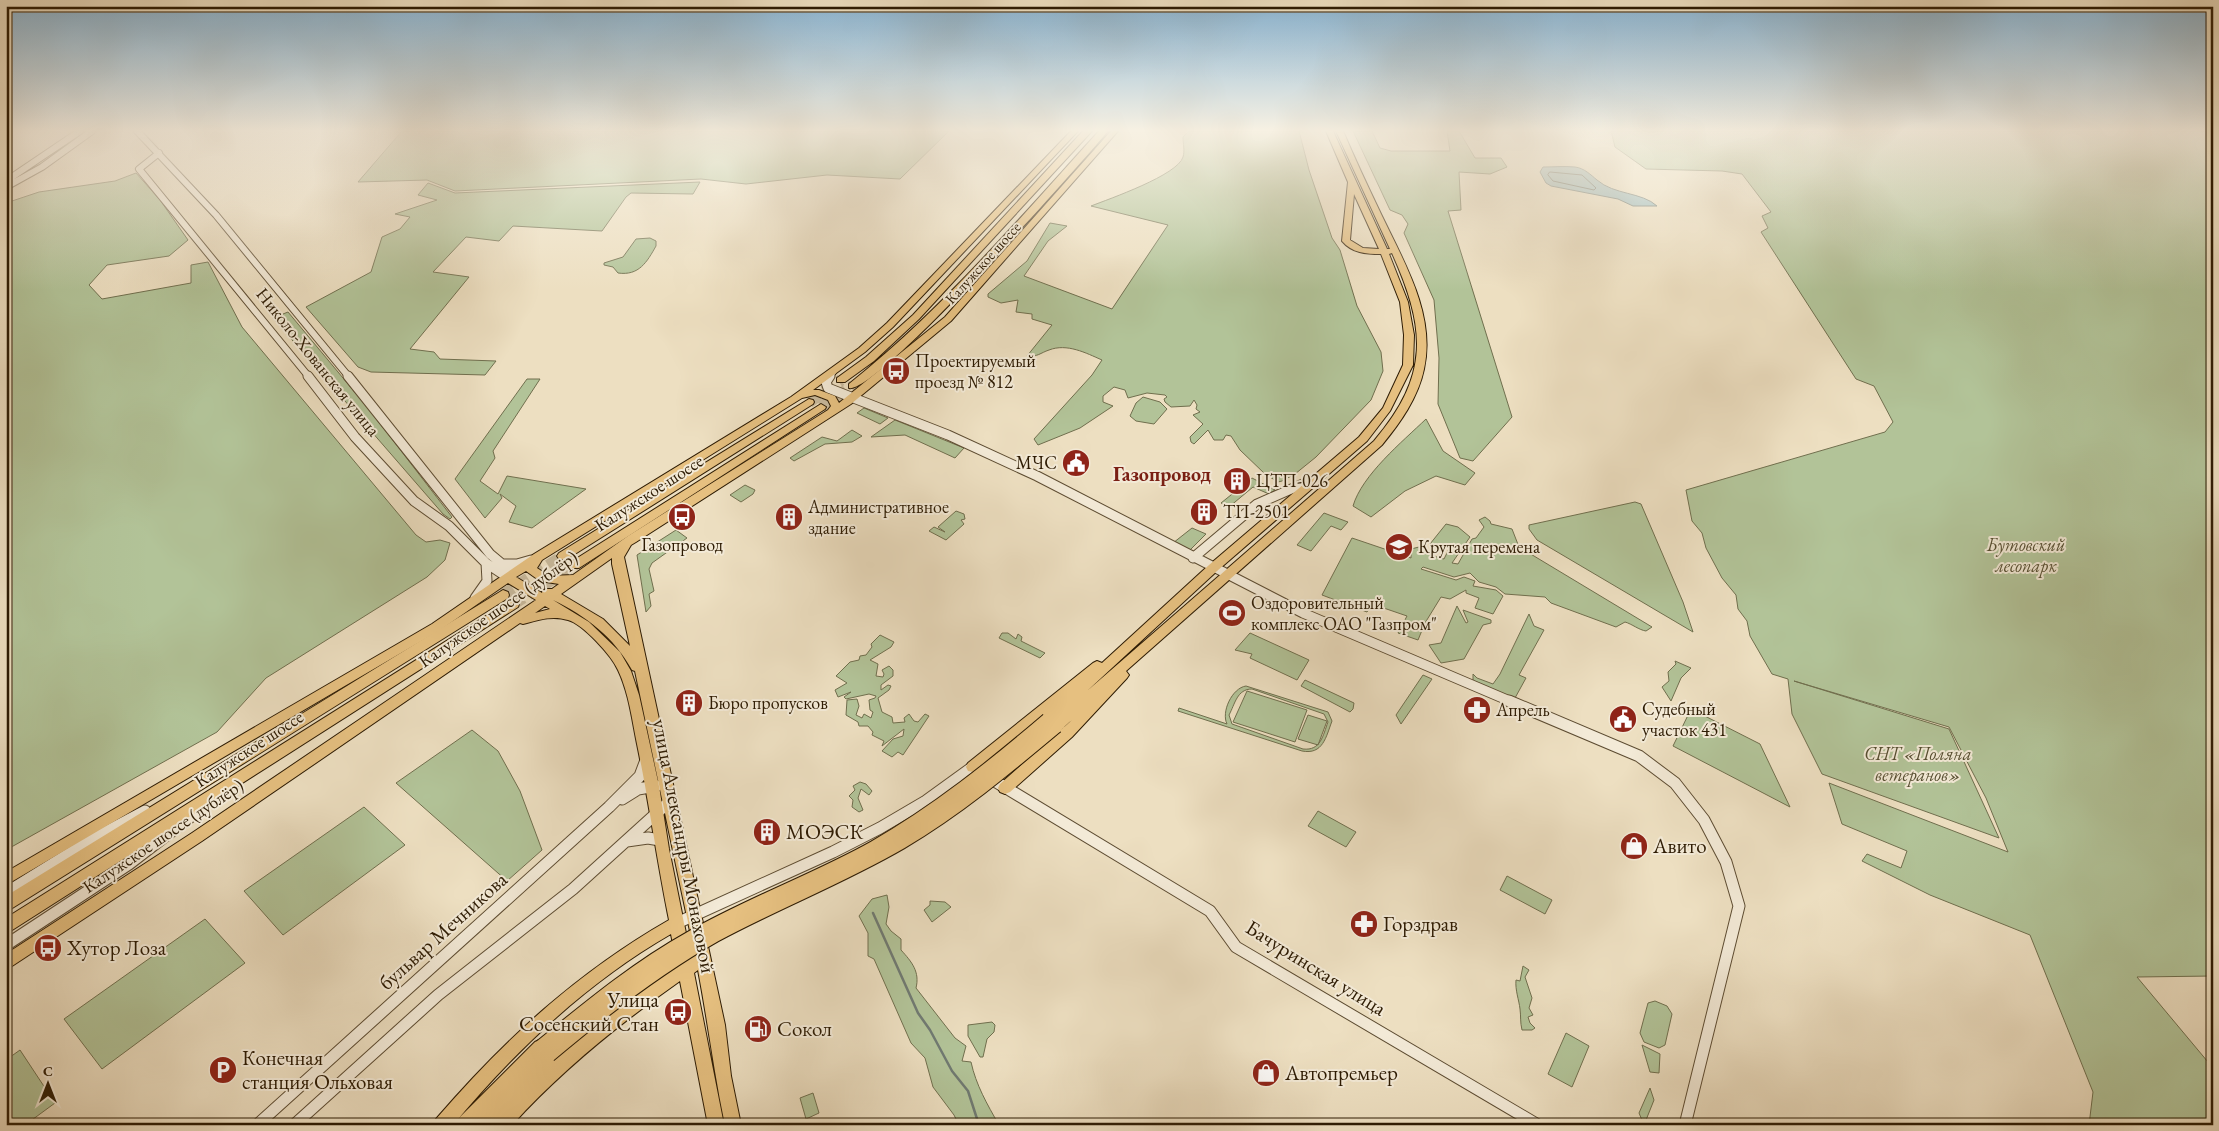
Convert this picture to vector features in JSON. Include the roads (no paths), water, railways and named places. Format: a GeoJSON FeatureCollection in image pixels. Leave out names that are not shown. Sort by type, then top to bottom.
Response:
{"type":"FeatureCollection","features":[{"type":"Feature","properties":{"kind":"highway","name":"Калужское шоссе"},"geometry":{"type":"LineString","coordinates":[[841,380],[900,333],[1039,184]]}},
{"type":"Feature","properties":{"kind":"highway","name":"Калужское шоссе"},"geometry":{"type":"LineString","coordinates":[[853,386],[909,342],[1056,184]]}},
{"type":"Feature","properties":{"kind":"highway","name":"Калужское шоссе"},"geometry":{"type":"LineString","coordinates":[[563,556],[809,402]]}},
{"type":"Feature","properties":{"kind":"highway","name":"Калужское шоссе"},"geometry":{"type":"LineString","coordinates":[[576,571],[825,411]]}},
{"type":"Feature","properties":{"kind":"highway","name":"Калужское шоссе"},"geometry":{"type":"LineString","coordinates":[[6,905],[228,766],[508,599],[244,775],[6,928]]}},
{"type":"Feature","properties":{"kind":"main road","name":"Калужское шоссе (дублёр)"},"geometry":{"type":"LineString","coordinates":[[6,879],[170,781],[396,652],[467,607],[510,575],[651,485],[794,399],[834,371],[890,325],[1025,184]]}},
{"type":"Feature","properties":{"kind":"main road"},"geometry":{"type":"LineString","coordinates":[[1005,220],[1027,184]]}},
{"type":"Feature","properties":{"kind":"main road","name":"Калужское шоссе (дублёр)"},"geometry":{"type":"LineString","coordinates":[[6,963],[514,622],[554,600],[576,571],[632,539],[825,411],[853,399],[948,319],[1067,184]]}},
{"type":"Feature","properties":{"kind":"main road"},"geometry":{"type":"LineString","coordinates":[[1351,184],[1346,241],[1351,246],[1362,251],[1394,251]]}},
{"type":"Feature","properties":{"kind":"main road"},"geometry":{"type":"LineString","coordinates":[[464,1125],[545,1051],[637,983],[744,920],[850,871],[938,820],[988,784],[1052,723],[1146,628],[1363,439],[1387,409],[1408,365],[1409,335],[1404,302],[1384,252],[1352,184]]}},
{"type":"Feature","properties":{"kind":"main road"},"geometry":{"type":"LineString","coordinates":[[1052,723],[1159,635],[1378,443],[1401,412],[1420,367],[1422,337],[1416,301],[1363,184]]}},
{"type":"Feature","properties":{"kind":"main road"},"geometry":{"type":"LineString","coordinates":[[991,255],[1041,214]]}},
{"type":"Feature","properties":{"kind":"main road"},"geometry":{"type":"LineString","coordinates":[[794,399],[811,392],[829,396],[836,402],[836,406],[825,411]]}},
{"type":"Feature","properties":{"kind":"main road","name":"улица Александры Монаховой"},"geometry":{"type":"LineString","coordinates":[[632,539],[618,557],[618,564],[640,675],[717,1026],[723,1076],[733,1125]]}},
{"type":"Feature","properties":{"kind":"main road"},"geometry":{"type":"LineString","coordinates":[[538,557],[531,568],[547,580],[563,581],[576,571]]}},
{"type":"Feature","properties":{"kind":"main road"},"geometry":{"type":"LineString","coordinates":[[510,575],[554,600]]}},
{"type":"Feature","properties":{"kind":"main road","name":"улица Александры Монаховой"},"geometry":{"type":"LineString","coordinates":[[554,600],[585,612],[611,632],[625,648],[640,675]]}},
{"type":"Feature","properties":{"kind":"main road","name":"улица Александры Монаховой"},"geometry":{"type":"LineString","coordinates":[[554,600],[609,648],[625,672],[633,694],[716,1125]]}},
{"type":"Feature","properties":{"kind":"main road"},"geometry":{"type":"LineString","coordinates":[[514,622],[551,613],[577,620]]}},
{"type":"Feature","properties":{"kind":"main road"},"geometry":{"type":"LineString","coordinates":[[973,767],[1065,690],[1146,628]]}},
{"type":"Feature","properties":{"kind":"main road"},"geometry":{"type":"LineString","coordinates":[[1005,788],[1101,700],[1159,635]]}},
{"type":"Feature","properties":{"kind":"main road"},"geometry":{"type":"LineString","coordinates":[[442,1125],[487,1073],[548,1016],[581,988],[629,952],[677,923]]}},
{"type":"Feature","properties":{"kind":"main road"},"geometry":{"type":"LineString","coordinates":[[501,1125],[556,1068],[606,1026],[702,959]]}},
{"type":"Feature","properties":{"kind":"main road"},"geometry":{"type":"LineString","coordinates":[[481,1125],[545,1051]]}},
{"type":"Feature","properties":{"kind":"street","name":"Николо-Хованская улица"},"geometry":{"type":"LineString","coordinates":[[152,184],[280,339],[355,437],[414,501],[459,534],[486,562],[510,575]]}},
{"type":"Feature","properties":{"kind":"street","name":"Николо-Хованская улица"},"geometry":{"type":"LineString","coordinates":[[186,184],[243,248],[490,554],[510,575]]}},
{"type":"Feature","properties":{"kind":"street"},"geometry":{"type":"LineString","coordinates":[[834,371],[827,378],[826,386],[853,399],[948,435],[1037,476],[1303,613],[1639,756],[1667,774],[1701,815],[1729,869],[1736,887],[1738,906],[1685,1125]]}},
{"type":"Feature","properties":{"kind":"street"},"geometry":{"type":"LineString","coordinates":[[1193,558],[1257,504],[1321,476]]}},
{"type":"Feature","properties":{"kind":"street"},"geometry":{"type":"LineString","coordinates":[[501,564],[517,564],[538,557]]}},
{"type":"Feature","properties":{"kind":"street"},"geometry":{"type":"LineString","coordinates":[[467,607],[482,590],[487,581],[486,562]]}},
{"type":"Feature","properties":{"kind":"street","name":"бульвар Мечникова"},"geometry":{"type":"LineString","coordinates":[[257,1125],[609,807],[640,776],[646,760]]}},
{"type":"Feature","properties":{"kind":"street"},"geometry":{"type":"LineString","coordinates":[[6,893],[96,838],[228,766]]}},
{"type":"Feature","properties":{"kind":"street"},"geometry":{"type":"LineString","coordinates":[[677,923],[833,852],[880,828],[926,801],[973,767],[1005,788]]}},
{"type":"Feature","properties":{"kind":"street"},"geometry":{"type":"LineString","coordinates":[[6,945],[129,864],[244,775]]}},
{"type":"Feature","properties":{"kind":"street"},"geometry":{"type":"LineString","coordinates":[[294,1125],[438,995],[573,889],[656,813],[668,797],[658,786],[652,786],[638,789],[609,807]]}},
{"type":"Feature","properties":{"kind":"street","name":"Бачуринская улица"},"geometry":{"type":"LineString","coordinates":[[1005,788],[1210,911],[1236,947],[1494,1101],[1538,1125]]}},
{"type":"Feature","properties":{"kind":"street"},"geometry":{"type":"LineString","coordinates":[[624,842],[648,838],[660,840]]}},
{"type":"Feature","properties":{"kind":"water"},"geometry":{"type":"Polygon","coordinates":[[[1547,184],[1602,184],[1644,198],[1657,206],[1633,206],[1618,199],[1547,184]]]}},
{"type":"Feature","properties":{"kind":"waterway"},"geometry":{"type":"LineString","coordinates":[[873,913],[918,1013],[930,1030],[952,1071],[968,1091],[979,1125]]}},
{"type":"Feature","properties":{"kind":"tunnel"},"geometry":{"type":"LineString","coordinates":[[809,402],[841,380]]}},
{"type":"Feature","properties":{"kind":"tunnel"},"geometry":{"type":"LineString","coordinates":[[821,407],[853,386]]}},
{"type":"Feature","properties":{"kind":"tunnel"},"geometry":{"type":"LineString","coordinates":[[503,595],[563,556]]}},
{"type":"Feature","properties":{"kind":"tunnel"},"geometry":{"type":"LineString","coordinates":[[513,604],[575,565]]}},
{"type":"Feature","properties":{"kind":"place","name":"Проектируемый проезд № 812"},"geometry":{"type":"Point","coordinates":[896,371]}},
{"type":"Feature","properties":{"kind":"place","name":"МЧС"},"geometry":{"type":"Point","coordinates":[1076,463]}},
{"type":"Feature","properties":{"kind":"place","name":"ЦТП-026"},"geometry":{"type":"Point","coordinates":[1237,481]}},
{"type":"Feature","properties":{"kind":"place","name":"ТП-2501"},"geometry":{"type":"Point","coordinates":[1204,512]}},
{"type":"Feature","properties":{"kind":"place","name":"Газопровод"},"geometry":{"type":"Point","coordinates":[682,517]}},
{"type":"Feature","properties":{"kind":"place","name":"Административное здание"},"geometry":{"type":"Point","coordinates":[789,517]}},
{"type":"Feature","properties":{"kind":"place","name":"Крутая перемена"},"geometry":{"type":"Point","coordinates":[1399,547]}},
{"type":"Feature","properties":{"kind":"place","name":"Оздоровительный комплекс ОАО \"Газпром\""},"geometry":{"type":"Point","coordinates":[1232,613]}},
{"type":"Feature","properties":{"kind":"place","name":"Бюро пропусков"},"geometry":{"type":"Point","coordinates":[689,703]}},
{"type":"Feature","properties":{"kind":"place","name":"Апрель"},"geometry":{"type":"Point","coordinates":[1477,710]}},
{"type":"Feature","properties":{"kind":"place","name":"Судебный участок 431"},"geometry":{"type":"Point","coordinates":[1623,719]}},
{"type":"Feature","properties":{"kind":"place","name":"МОЭСК"},"geometry":{"type":"Point","coordinates":[767,832]}},
{"type":"Feature","properties":{"kind":"place","name":"Авито"},"geometry":{"type":"Point","coordinates":[1634,846]}},
{"type":"Feature","properties":{"kind":"place","name":"Горздрав"},"geometry":{"type":"Point","coordinates":[1364,924]}},
{"type":"Feature","properties":{"kind":"place","name":"Хутор Лоза"},"geometry":{"type":"Point","coordinates":[48,948]}},
{"type":"Feature","properties":{"kind":"place","name":"Улица Сосенский Стан"},"geometry":{"type":"Point","coordinates":[678,1012]}},
{"type":"Feature","properties":{"kind":"place","name":"Сокол"},"geometry":{"type":"Point","coordinates":[758,1029]}},
{"type":"Feature","properties":{"kind":"place","name":"Конечная станция Ольховая"},"geometry":{"type":"Point","coordinates":[223,1070]}},
{"type":"Feature","properties":{"kind":"place","name":"Автопремьер"},"geometry":{"type":"Point","coordinates":[1266,1073]}},
{"type":"Feature","properties":{"kind":"district","name":"Газопровод"},"geometry":{"type":"Point","coordinates":[1162,474]}},
{"type":"Feature","properties":{"kind":"park label","name":"Бутовский лесопарк"},"geometry":{"type":"Point","coordinates":[2026,555]}},
{"type":"Feature","properties":{"kind":"park label","name":"СНТ «Поляна ветеранов»"},"geometry":{"type":"Point","coordinates":[1918,764]}}]}
